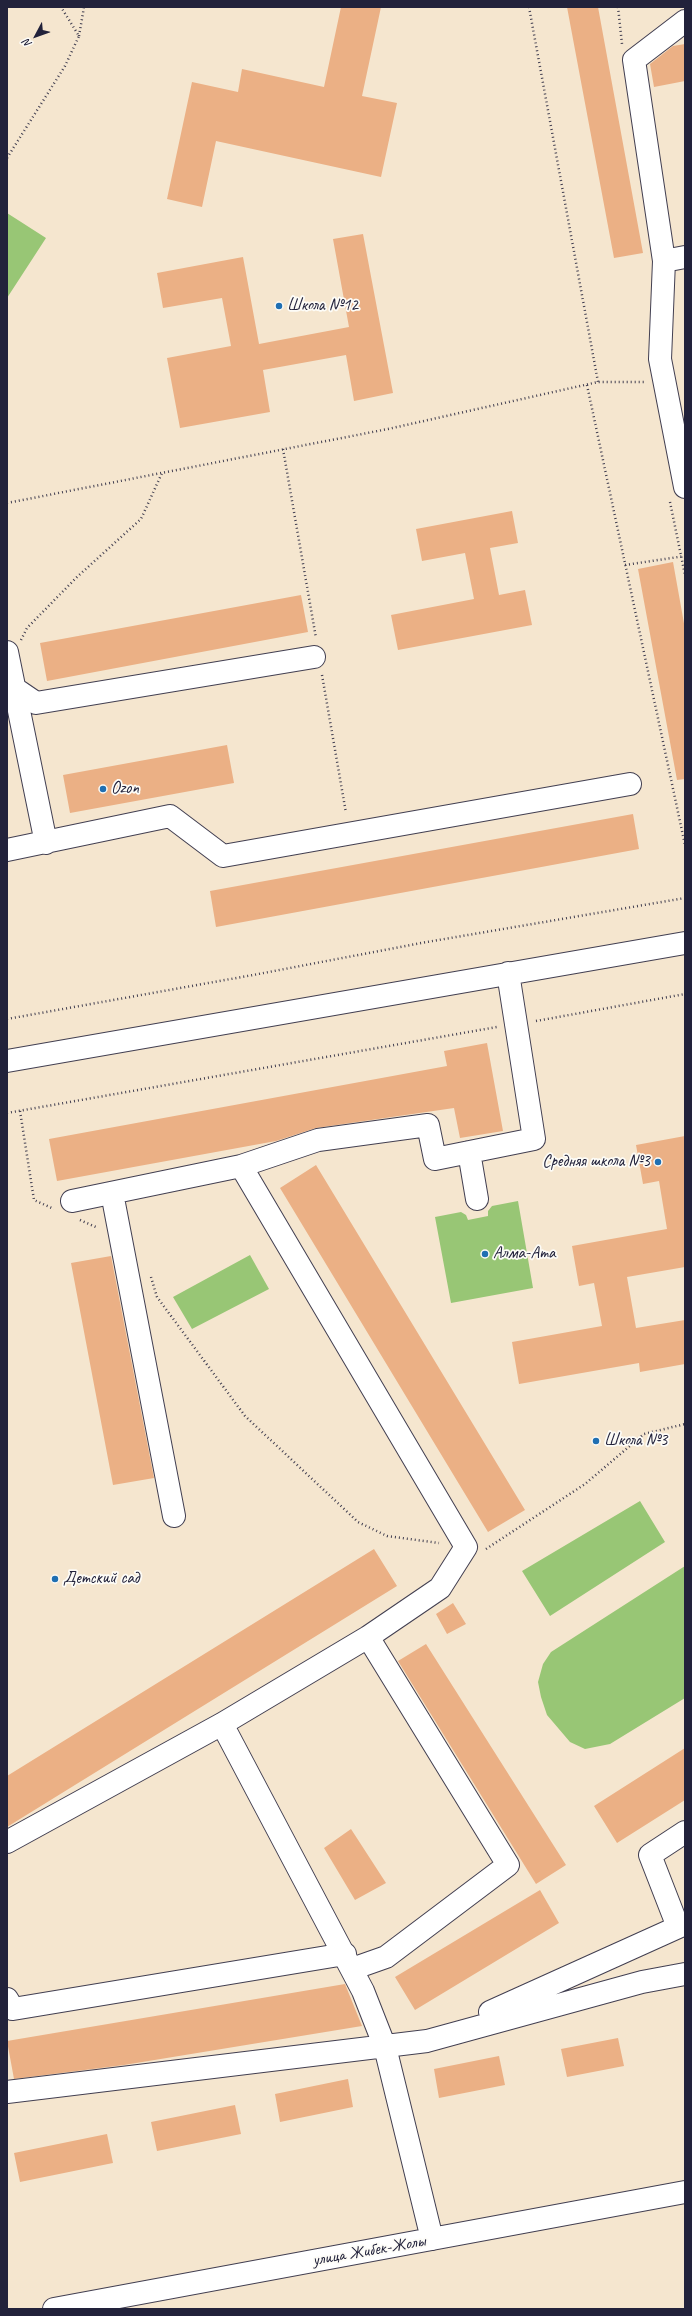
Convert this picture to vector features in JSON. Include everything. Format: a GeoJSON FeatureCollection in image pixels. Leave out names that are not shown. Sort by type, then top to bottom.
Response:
{"type":"FeatureCollection","features":[{"type":"Feature","properties":{"kind":"street"},"geometry":{"type":"LineString","coordinates":[[685,21],[634,60],[664,262],[660,359],[685,487]]}},
{"type":"Feature","properties":{"kind":"street"},"geometry":{"type":"LineString","coordinates":[[664,262],[685,257]]}},
{"type":"Feature","properties":{"kind":"street"},"geometry":{"type":"LineString","coordinates":[[10,689],[36,703],[314,657]]}},
{"type":"Feature","properties":{"kind":"street"},"geometry":{"type":"LineString","coordinates":[[8,658],[10,689],[46,843]]}},
{"type":"Feature","properties":{"kind":"street"},"geometry":{"type":"LineString","coordinates":[[7,850],[170,816],[222,856],[630,784]]}},
{"type":"Feature","properties":{"kind":"street"},"geometry":{"type":"LineString","coordinates":[[7,1062],[685,943]]}},
{"type":"Feature","properties":{"kind":"street"},"geometry":{"type":"LineString","coordinates":[[69,1210],[112,1193],[241,1166],[318,1140],[428,1125],[435,1159],[534,1139],[508,973]]}},
{"type":"Feature","properties":{"kind":"street"},"geometry":{"type":"LineString","coordinates":[[469,1152],[477,1199]]}},
{"type":"Feature","properties":{"kind":"street"},"geometry":{"type":"LineString","coordinates":[[7,1842],[222,1724],[368,1637],[440,1588],[466,1547],[241,1166]]}},
{"type":"Feature","properties":{"kind":"street"},"geometry":{"type":"LineString","coordinates":[[112,1193],[174,1516]]}},
{"type":"Feature","properties":{"kind":"street"},"geometry":{"type":"LineString","coordinates":[[7,1998],[13,2009],[386,1957],[508,1865],[368,1637]]}},
{"type":"Feature","properties":{"kind":"street"},"geometry":{"type":"LineString","coordinates":[[222,1724],[349,1962],[385,2047],[432,2239]]}},
{"type":"Feature","properties":{"kind":"street"},"geometry":{"type":"LineString","coordinates":[[427,2041],[682,1925],[650,1855],[685,1832]]}},
{"type":"Feature","properties":{"kind":"street"},"geometry":{"type":"LineString","coordinates":[[7,2092],[427,2041],[642,1982],[685,1974]]}},
{"type":"Feature","properties":{"kind":"street","name":"улица Жибек-Жолы"},"geometry":{"type":"LineString","coordinates":[[54,2309],[112,2304],[432,2239],[685,2192]]}},
{"type":"Feature","properties":{"kind":"path"},"geometry":{"type":"LineString","coordinates":[[61,7],[79,36]]}},
{"type":"Feature","properties":{"kind":"path"},"geometry":{"type":"LineString","coordinates":[[7,158],[66,66],[79,36],[84,7]]}},
{"type":"Feature","properties":{"kind":"path"},"geometry":{"type":"LineString","coordinates":[[529,7],[598,382]]}},
{"type":"Feature","properties":{"kind":"path"},"geometry":{"type":"LineString","coordinates":[[7,503],[388,429],[587,384],[598,382],[665,383]]}},
{"type":"Feature","properties":{"kind":"path"},"geometry":{"type":"LineString","coordinates":[[587,384],[685,845]]}},
{"type":"Feature","properties":{"kind":"path"},"geometry":{"type":"LineString","coordinates":[[8,658],[27,628],[77,577],[141,519],[162,473]]}},
{"type":"Feature","properties":{"kind":"path"},"geometry":{"type":"LineString","coordinates":[[625,565],[683,556],[685,575]]}},
{"type":"Feature","properties":{"kind":"path"},"geometry":{"type":"LineString","coordinates":[[7,1018],[253,975],[421,943],[685,898]]}},
{"type":"Feature","properties":{"kind":"path"},"geometry":{"type":"LineString","coordinates":[[7,1113],[685,994]]}},
{"type":"Feature","properties":{"kind":"path"},"geometry":{"type":"LineString","coordinates":[[20,1111],[34,1200],[69,1210],[121,1238]]}},
{"type":"Feature","properties":{"kind":"path"},"geometry":{"type":"LineString","coordinates":[[148,1269],[157,1297],[245,1416],[358,1522],[387,1536],[486,1549],[585,1484],[644,1434],[685,1424]]}},
{"type":"Feature","properties":{"kind":"green space"},"geometry":{"type":"Polygon","coordinates":[[[7,213],[46,238],[7,298],[7,213]]]}},
{"type":"Feature","properties":{"kind":"green space","name":"Алма-Ата"},"geometry":{"type":"Polygon","coordinates":[[[518,1201],[533,1288],[451,1303],[435,1217],[461,1212],[466,1215],[468,1220],[488,1216],[488,1211],[492,1206],[518,1201]]]}},
{"type":"Feature","properties":{"kind":"green space"},"geometry":{"type":"Polygon","coordinates":[[[250,1255],[269,1289],[192,1329],[173,1297],[250,1255]]]}},
{"type":"Feature","properties":{"kind":"green space"},"geometry":{"type":"Polygon","coordinates":[[[640,1501],[665,1542],[550,1616],[522,1571],[640,1501]]]}},
{"type":"Feature","properties":{"kind":"green space"},"geometry":{"type":"Polygon","coordinates":[[[685,1566],[685,1698],[610,1744],[585,1749],[570,1742],[547,1715],[538,1682],[543,1664],[551,1652],[685,1566]]]}},
{"type":"Feature","properties":{"kind":"building"},"geometry":{"type":"Polygon","coordinates":[[[341,7],[381,7],[362,96],[397,103],[381,177],[216,141],[202,207],[167,199],[192,82],[238,92],[242,69],[324,87],[341,7]]]}},
{"type":"Feature","properties":{"kind":"building"},"geometry":{"type":"Polygon","coordinates":[[[567,7],[598,7],[643,253],[614,258],[567,7]]]}},
{"type":"Feature","properties":{"kind":"building"},"geometry":{"type":"Polygon","coordinates":[[[685,44],[685,81],[654,87],[650,64],[673,46],[685,44]]]}},
{"type":"Feature","properties":{"kind":"building","name":"Школа №12"},"geometry":{"type":"Polygon","coordinates":[[[363,234],[393,393],[354,401],[346,355],[263,370],[270,412],[180,428],[167,358],[231,346],[222,298],[163,308],[157,273],[243,257],[259,344],[349,327],[333,239],[363,234]]]}},
{"type":"Feature","properties":{"kind":"building"},"geometry":{"type":"Polygon","coordinates":[[[512,511],[518,543],[490,548],[499,595],[525,590],[532,625],[398,650],[391,615],[474,599],[465,553],[422,561],[416,529],[512,511]]]}},
{"type":"Feature","properties":{"kind":"building"},"geometry":{"type":"Polygon","coordinates":[[[673,562],[685,629],[685,779],[677,780],[638,569],[673,562]]]}},
{"type":"Feature","properties":{"kind":"building"},"geometry":{"type":"Polygon","coordinates":[[[301,595],[308,632],[47,681],[40,643],[301,595]]]}},
{"type":"Feature","properties":{"kind":"building"},"geometry":{"type":"Polygon","coordinates":[[[227,745],[234,783],[70,813],[63,775],[227,745]]]}},
{"type":"Feature","properties":{"kind":"building"},"geometry":{"type":"Polygon","coordinates":[[[633,814],[639,849],[216,927],[210,891],[633,814]]]}},
{"type":"Feature","properties":{"kind":"building"},"geometry":{"type":"Polygon","coordinates":[[[487,1043],[503,1131],[460,1138],[454,1108],[316,1128],[276,1141],[57,1181],[49,1139],[447,1066],[444,1051],[487,1043]]]}},
{"type":"Feature","properties":{"kind":"building"},"geometry":{"type":"Polygon","coordinates":[[[685,1136],[685,1267],[627,1277],[636,1328],[685,1320],[685,1364],[640,1372],[639,1363],[519,1384],[512,1342],[602,1326],[594,1283],[579,1286],[572,1246],[667,1229],[659,1181],[643,1184],[636,1145],[685,1136]]]}},
{"type":"Feature","properties":{"kind":"building"},"geometry":{"type":"Polygon","coordinates":[[[316,1165],[525,1510],[488,1532],[280,1188],[316,1165]]]}},
{"type":"Feature","properties":{"kind":"building"},"geometry":{"type":"Polygon","coordinates":[[[111,1256],[154,1478],[113,1485],[71,1263],[111,1256]]]}},
{"type":"Feature","properties":{"kind":"building"},"geometry":{"type":"Polygon","coordinates":[[[374,1549],[397,1586],[7,1827],[7,1776],[374,1549]]]}},
{"type":"Feature","properties":{"kind":"building"},"geometry":{"type":"Polygon","coordinates":[[[453,1603],[466,1624],[447,1634],[436,1614],[453,1603]]]}},
{"type":"Feature","properties":{"kind":"building"},"geometry":{"type":"Polygon","coordinates":[[[426,1644],[566,1865],[536,1884],[398,1661],[426,1644]]]}},
{"type":"Feature","properties":{"kind":"building"},"geometry":{"type":"Polygon","coordinates":[[[685,1748],[685,1800],[617,1843],[594,1806],[685,1748]]]}},
{"type":"Feature","properties":{"kind":"building"},"geometry":{"type":"Polygon","coordinates":[[[351,1829],[386,1883],[355,1900],[324,1848],[351,1829]]]}},
{"type":"Feature","properties":{"kind":"building"},"geometry":{"type":"Polygon","coordinates":[[[540,1890],[559,1923],[415,2010],[395,1977],[540,1890]]]}},
{"type":"Feature","properties":{"kind":"building"},"geometry":{"type":"Polygon","coordinates":[[[345,1984],[362,2026],[124,2065],[14,2079],[7,2041],[345,1984]]]}},
{"type":"Feature","properties":{"kind":"building"},"geometry":{"type":"Polygon","coordinates":[[[618,2038],[624,2066],[567,2077],[561,2049],[618,2038]]]}},
{"type":"Feature","properties":{"kind":"building"},"geometry":{"type":"Polygon","coordinates":[[[499,2056],[505,2085],[439,2098],[434,2069],[499,2056]]]}},
{"type":"Feature","properties":{"kind":"building"},"geometry":{"type":"Polygon","coordinates":[[[348,2079],[353,2107],[280,2122],[275,2094],[348,2079]]]}},
{"type":"Feature","properties":{"kind":"building"},"geometry":{"type":"Polygon","coordinates":[[[235,2105],[241,2134],[157,2151],[151,2122],[235,2105]]]}},
{"type":"Feature","properties":{"kind":"building"},"geometry":{"type":"Polygon","coordinates":[[[107,2134],[113,2163],[20,2182],[14,2153],[107,2134]]]}},
{"type":"Feature","properties":{"kind":"place","name":"Школа №12"},"geometry":{"type":"Point","coordinates":[279,306]}},
{"type":"Feature","properties":{"kind":"place","name":"Ozon"},"geometry":{"type":"Point","coordinates":[103,789]}},
{"type":"Feature","properties":{"kind":"place","name":"Средняя школа №3"},"geometry":{"type":"Point","coordinates":[658,1162]}},
{"type":"Feature","properties":{"kind":"place","name":"Алма-Ата"},"geometry":{"type":"Point","coordinates":[485,1254]}},
{"type":"Feature","properties":{"kind":"place","name":"Школа №3"},"geometry":{"type":"Point","coordinates":[596,1441]}},
{"type":"Feature","properties":{"kind":"place","name":"Детский сад"},"geometry":{"type":"Point","coordinates":[55,1579]}}]}
